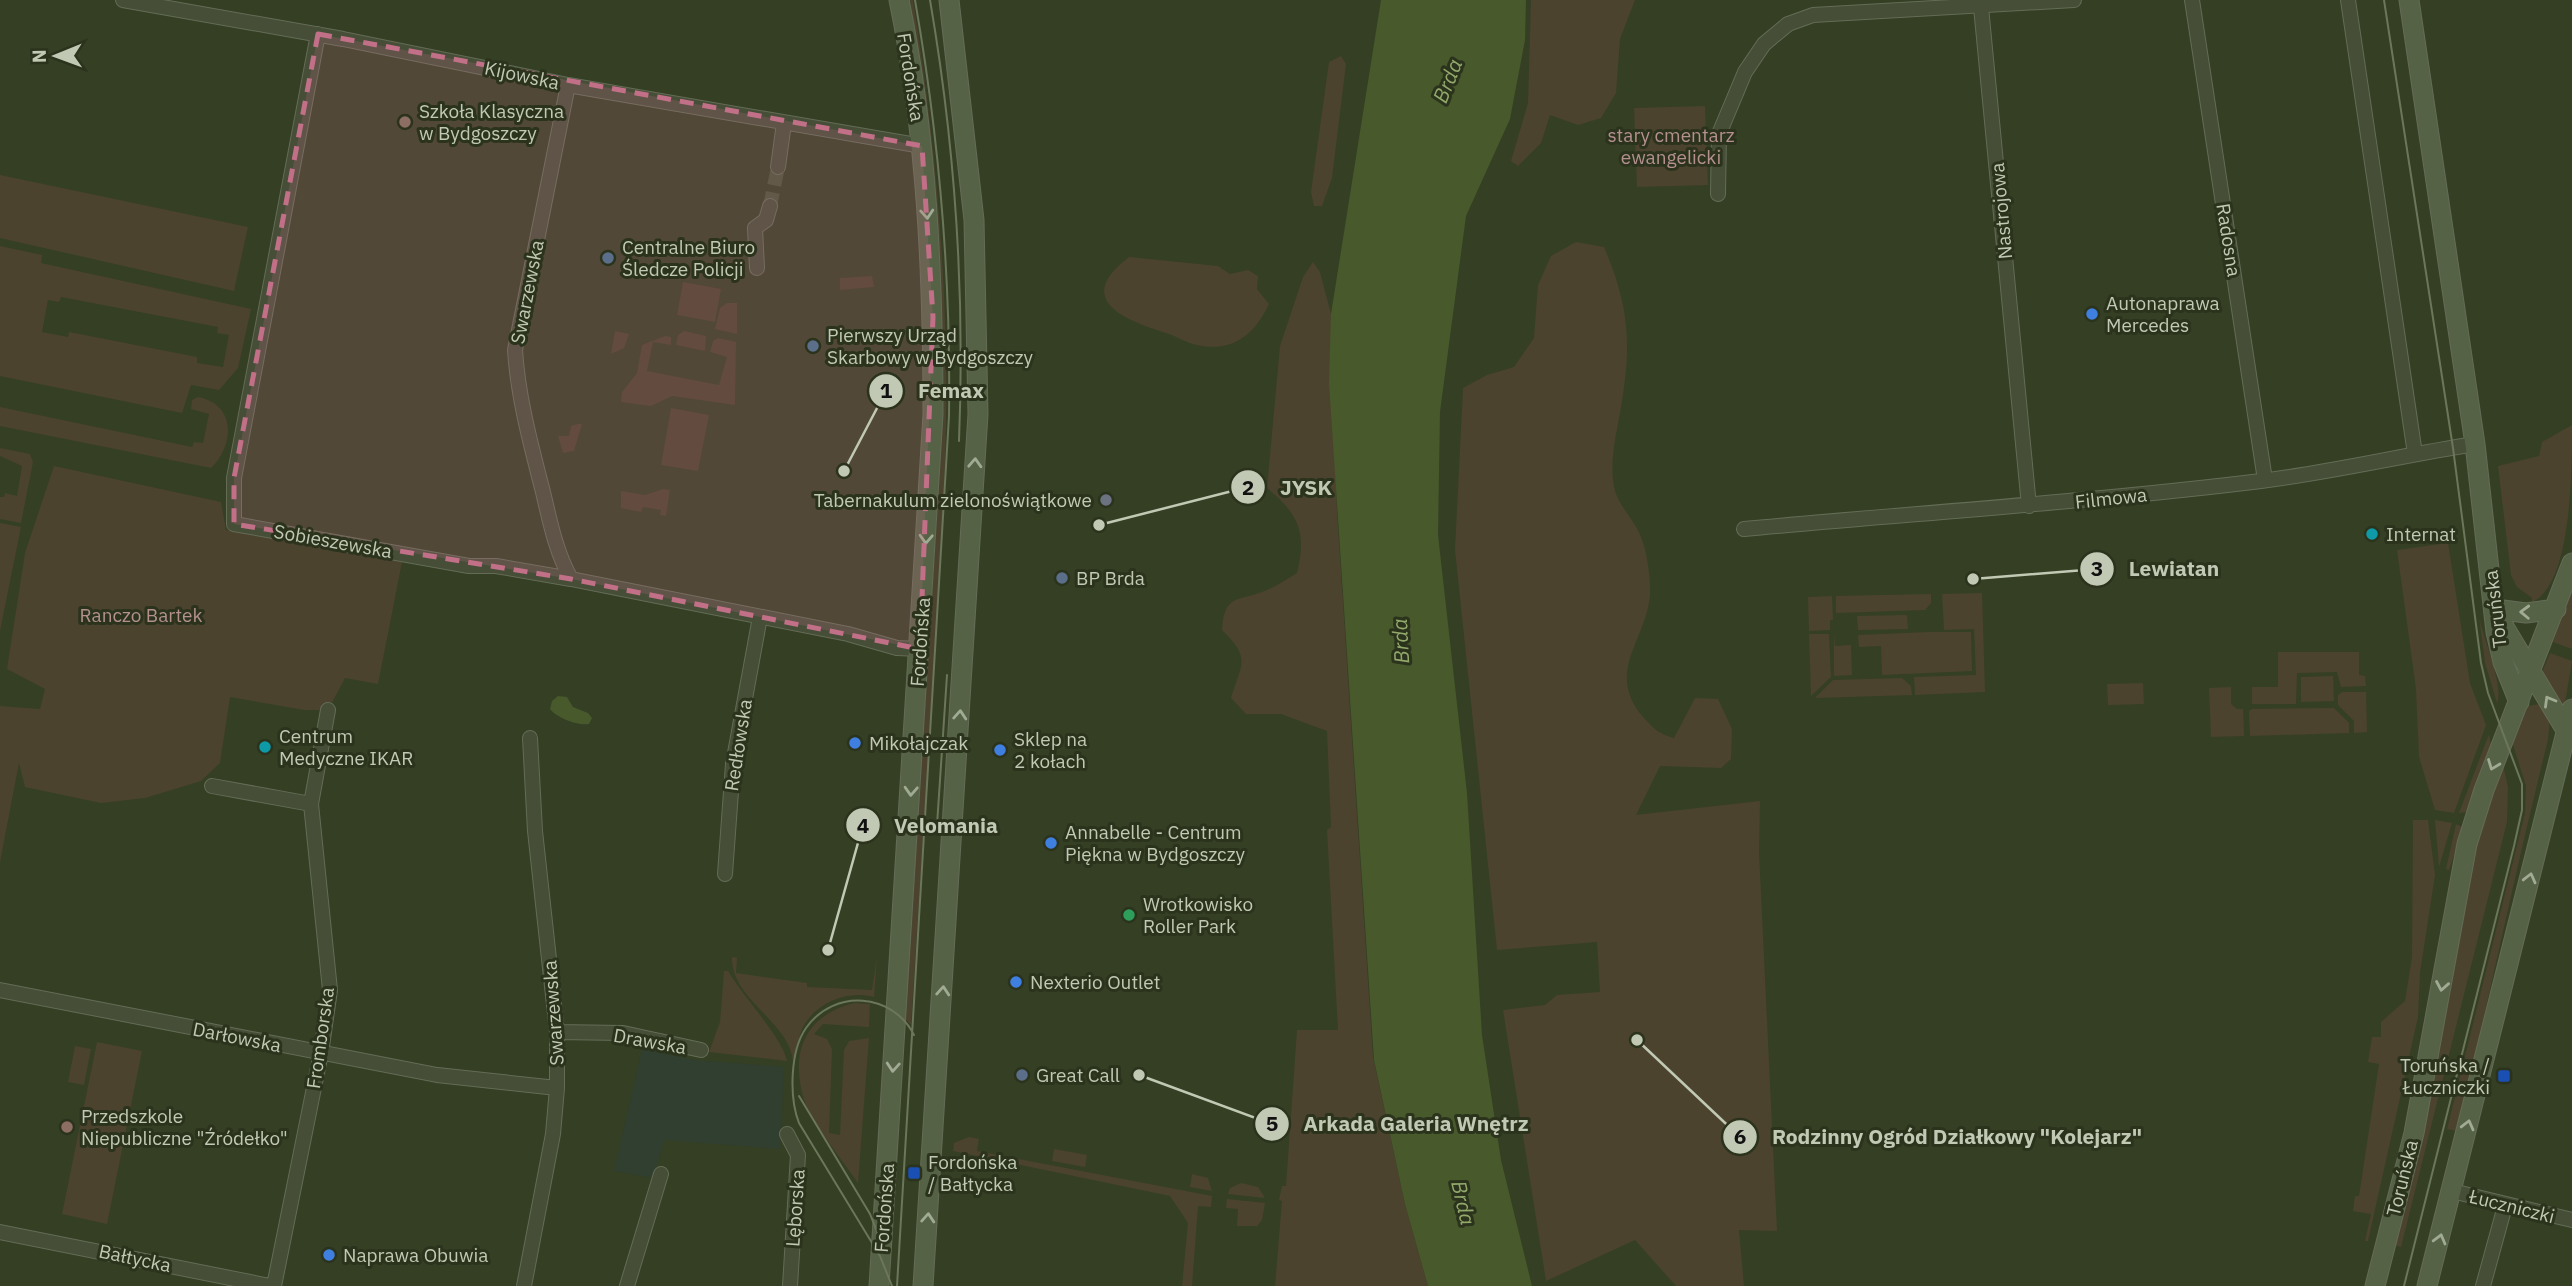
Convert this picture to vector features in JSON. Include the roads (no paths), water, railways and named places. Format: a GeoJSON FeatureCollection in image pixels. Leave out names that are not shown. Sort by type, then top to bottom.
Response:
{"type":"FeatureCollection","features":[{"type":"Feature","properties":{"kind":"main road","name":"Fordońska"},"geometry":{"type":"LineString","coordinates":[[879,1286],[933,414],[933,317],[922,146],[899,0]]}},
{"type":"Feature","properties":{"kind":"main road"},"geometry":{"type":"LineString","coordinates":[[923,1286],[978,414],[974,220],[949,0]]}},
{"type":"Feature","properties":{"kind":"main road","name":"Toruńska"},"geometry":{"type":"LineString","coordinates":[[2375,1286],[2414,1133],[2467,844],[2484,790],[2519,702],[2500,654],[2475,444],[2409,0]]}},
{"type":"Feature","properties":{"kind":"main road"},"geometry":{"type":"LineString","coordinates":[[2519,702],[2572,563]]}},
{"type":"Feature","properties":{"kind":"main road"},"geometry":{"type":"LineString","coordinates":[[2495,610],[2526,613],[2556,609]]}},
{"type":"Feature","properties":{"kind":"main road"},"geometry":{"type":"LineString","coordinates":[[2495,610],[2567,730]]}},
{"type":"Feature","properties":{"kind":"main road"},"geometry":{"type":"LineString","coordinates":[[2427,1286],[2572,709]]}},
{"type":"Feature","properties":{"kind":"street","name":"Kijowska"},"geometry":{"type":"LineString","coordinates":[[123,0],[318,34],[568,85],[922,146]]}},
{"type":"Feature","properties":{"kind":"street"},"geometry":{"type":"LineString","coordinates":[[1718,194],[1718,134],[1745,72],[1765,44],[1788,24],[1814,15],[2074,0]]}},
{"type":"Feature","properties":{"kind":"street","name":"Radosna"},"geometry":{"type":"LineString","coordinates":[[2192,0],[2265,480]]}},
{"type":"Feature","properties":{"kind":"street"},"geometry":{"type":"LineString","coordinates":[[2348,0],[2415,454]]}},
{"type":"Feature","properties":{"kind":"street","name":"Nastrojowa"},"geometry":{"type":"LineString","coordinates":[[1982,7],[2029,506]]}},
{"type":"Feature","properties":{"kind":"street","name":"Sobieszewska"},"geometry":{"type":"LineString","coordinates":[[318,34],[234,478],[234,524],[469,566],[496,566],[571,579],[848,634],[897,648],[919,649]]}},
{"type":"Feature","properties":{"kind":"street","name":"Swarzewska"},"geometry":{"type":"LineString","coordinates":[[568,85],[515,350],[517,383],[538,474],[560,559],[571,579]]}},
{"type":"Feature","properties":{"kind":"street"},"geometry":{"type":"LineString","coordinates":[[778,167],[784,123]]}},
{"type":"Feature","properties":{"kind":"street"},"geometry":{"type":"LineString","coordinates":[[757,268],[755,228],[766,220],[770,206]]}},
{"type":"Feature","properties":{"kind":"street","name":"Filmowa"},"geometry":{"type":"LineString","coordinates":[[1744,529],[2029,506],[2265,480],[2475,444]]}},
{"type":"Feature","properties":{"kind":"street","name":"Redłowska"},"geometry":{"type":"LineString","coordinates":[[725,874],[733,764],[760,617]]}},
{"type":"Feature","properties":{"kind":"street","name":"Fromborska"},"geometry":{"type":"LineString","coordinates":[[272,1286],[321,1053],[330,990],[311,804],[328,710]]}},
{"type":"Feature","properties":{"kind":"street","name":"Swarzewska"},"geometry":{"type":"LineString","coordinates":[[524,1286],[553,1134],[557,1088],[557,1032],[535,831],[530,738]]}},
{"type":"Feature","properties":{"kind":"street"},"geometry":{"type":"LineString","coordinates":[[212,786],[311,804]]}},
{"type":"Feature","properties":{"kind":"street","name":"Darłowska"},"geometry":{"type":"LineString","coordinates":[[0,990],[437,1075],[557,1088]]}},
{"type":"Feature","properties":{"kind":"street","name":"Drawska"},"geometry":{"type":"LineString","coordinates":[[557,1032],[623,1033],[701,1050]]}},
{"type":"Feature","properties":{"kind":"street","name":"Lęborska"},"geometry":{"type":"LineString","coordinates":[[787,1133],[798,1156],[790,1286]]}},
{"type":"Feature","properties":{"kind":"street"},"geometry":{"type":"LineString","coordinates":[[627,1286],[661,1174]]}},
{"type":"Feature","properties":{"kind":"street","name":"Łuczniczki"},"geometry":{"type":"LineString","coordinates":[[2452,1191],[2505,1206],[2572,1220]]}},
{"type":"Feature","properties":{"kind":"street"},"geometry":{"type":"LineString","coordinates":[[2483,1286],[2505,1206]]}},
{"type":"Feature","properties":{"kind":"street","name":"Bałtycka"},"geometry":{"type":"LineString","coordinates":[[0,1232],[272,1286]]}},
{"type":"Feature","properties":{"kind":"water","name":"Brda"},"geometry":{"type":"Polygon","coordinates":[[[1381,0],[1526,0],[1525,40],[1510,119],[1466,216],[1440,412],[1438,535],[1467,793],[1482,1035],[1501,1160],[1532,1286],[1428,1286],[1405,1204],[1374,1060],[1329,383],[1331,314],[1381,0]]]}},
{"type":"Feature","properties":{"kind":"water"},"geometry":{"type":"Polygon","coordinates":[[[558,696],[567,697],[573,707],[588,713],[592,718],[589,724],[574,723],[553,712],[550,709],[552,701],[558,696]]]}},
{"type":"Feature","properties":{"kind":"tunnel"},"geometry":{"type":"LineString","coordinates":[[770,206],[778,167]]}},
{"type":"Feature","properties":{"kind":"tram line"},"geometry":{"type":"LineString","coordinates":[[897,1286],[949,416],[948,312],[942,207],[931,103],[915,0]]}},
{"type":"Feature","properties":{"kind":"tram line"},"geometry":{"type":"LineString","coordinates":[[930,0],[946,109],[956,219],[961,330],[959,441]]}},
{"type":"Feature","properties":{"kind":"tram line"},"geometry":{"type":"LineString","coordinates":[[2384,0],[2453,448],[2481,663],[2488,693],[2522,784],[2522,810],[2514,846],[2404,1286]]}},
{"type":"Feature","properties":{"kind":"tram line"},"geometry":{"type":"LineString","coordinates":[[937,825],[947,675]]}},
{"type":"Feature","properties":{"kind":"tram line"},"geometry":{"type":"LineString","coordinates":[[892,1286],[880,1256],[799,1123],[793,1088],[794,1061],[806,1028],[818,1015],[832,1006],[847,1002],[878,1004],[904,1021],[914,1035]]}},
{"type":"Feature","properties":{"kind":"tram line"},"geometry":{"type":"LineString","coordinates":[[799,1096],[870,1214],[885,1252]]}},
{"type":"Feature","properties":{"kind":"place","name":"Szkoła Klasyczna w Bydgoszczy"},"geometry":{"type":"Point","coordinates":[405,122]}},
{"type":"Feature","properties":{"kind":"place","name":"Centralne Biuro Śledcze Policji"},"geometry":{"type":"Point","coordinates":[608,258]}},
{"type":"Feature","properties":{"kind":"place","name":"Autonaprawa Mercedes"},"geometry":{"type":"Point","coordinates":[2092,314]}},
{"type":"Feature","properties":{"kind":"place","name":"Pierwszy Urząd Skarbowy w Bydgoszczy"},"geometry":{"type":"Point","coordinates":[813,346]}},
{"type":"Feature","properties":{"kind":"place","name":"Femax"},"geometry":{"type":"Point","coordinates":[844,471]}},
{"type":"Feature","properties":{"kind":"place","name":"Tabernakulum zielonoświątkowe"},"geometry":{"type":"Point","coordinates":[1106,500]}},
{"type":"Feature","properties":{"kind":"place","name":"JYSK"},"geometry":{"type":"Point","coordinates":[1099,525]}},
{"type":"Feature","properties":{"kind":"place","name":"Internat"},"geometry":{"type":"Point","coordinates":[2372,534]}},
{"type":"Feature","properties":{"kind":"place","name":"BP Brda"},"geometry":{"type":"Point","coordinates":[1062,578]}},
{"type":"Feature","properties":{"kind":"place","name":"Lewiatan"},"geometry":{"type":"Point","coordinates":[1973,579]}},
{"type":"Feature","properties":{"kind":"place","name":"Mikołajczak"},"geometry":{"type":"Point","coordinates":[855,743]}},
{"type":"Feature","properties":{"kind":"place","name":"Centrum Medyczne IKAR"},"geometry":{"type":"Point","coordinates":[265,747]}},
{"type":"Feature","properties":{"kind":"place","name":"Sklep na 2 kołach"},"geometry":{"type":"Point","coordinates":[1000,750]}},
{"type":"Feature","properties":{"kind":"place","name":"Annabelle - Centrum Piękna w Bydgoszczy"},"geometry":{"type":"Point","coordinates":[1051,843]}},
{"type":"Feature","properties":{"kind":"place","name":"Wrotkowisko Roller Park"},"geometry":{"type":"Point","coordinates":[1129,915]}},
{"type":"Feature","properties":{"kind":"place","name":"Velomania"},"geometry":{"type":"Point","coordinates":[828,950]}},
{"type":"Feature","properties":{"kind":"place","name":"Nexterio Outlet"},"geometry":{"type":"Point","coordinates":[1016,982]}},
{"type":"Feature","properties":{"kind":"place","name":"Rodzinny Ogród Działkowy \"Kolejarz\""},"geometry":{"type":"Point","coordinates":[1637,1040]}},
{"type":"Feature","properties":{"kind":"place","name":"Great Call"},"geometry":{"type":"Point","coordinates":[1022,1075]}},
{"type":"Feature","properties":{"kind":"place","name":"Arkada Galeria Wnętrz"},"geometry":{"type":"Point","coordinates":[1139,1075]}},
{"type":"Feature","properties":{"kind":"place","name":"Toruńska / Łuczniczki"},"geometry":{"type":"Point","coordinates":[2504,1076]}},
{"type":"Feature","properties":{"kind":"place","name":"Przedszkole Niepubliczne \"Źródełko\""},"geometry":{"type":"Point","coordinates":[67,1127]}},
{"type":"Feature","properties":{"kind":"place","name":"Fordońska / Bałtycka"},"geometry":{"type":"Point","coordinates":[914,1173]}},
{"type":"Feature","properties":{"kind":"place","name":"Naprawa Obuwia"},"geometry":{"type":"Point","coordinates":[329,1255]}},
{"type":"Feature","properties":{"kind":"park label","name":"stary cmentarz ewangelicki"},"geometry":{"type":"Point","coordinates":[1671,146]}},
{"type":"Feature","properties":{"kind":"park label","name":"Ranczo Bartek"},"geometry":{"type":"Point","coordinates":[141,615]}}]}
